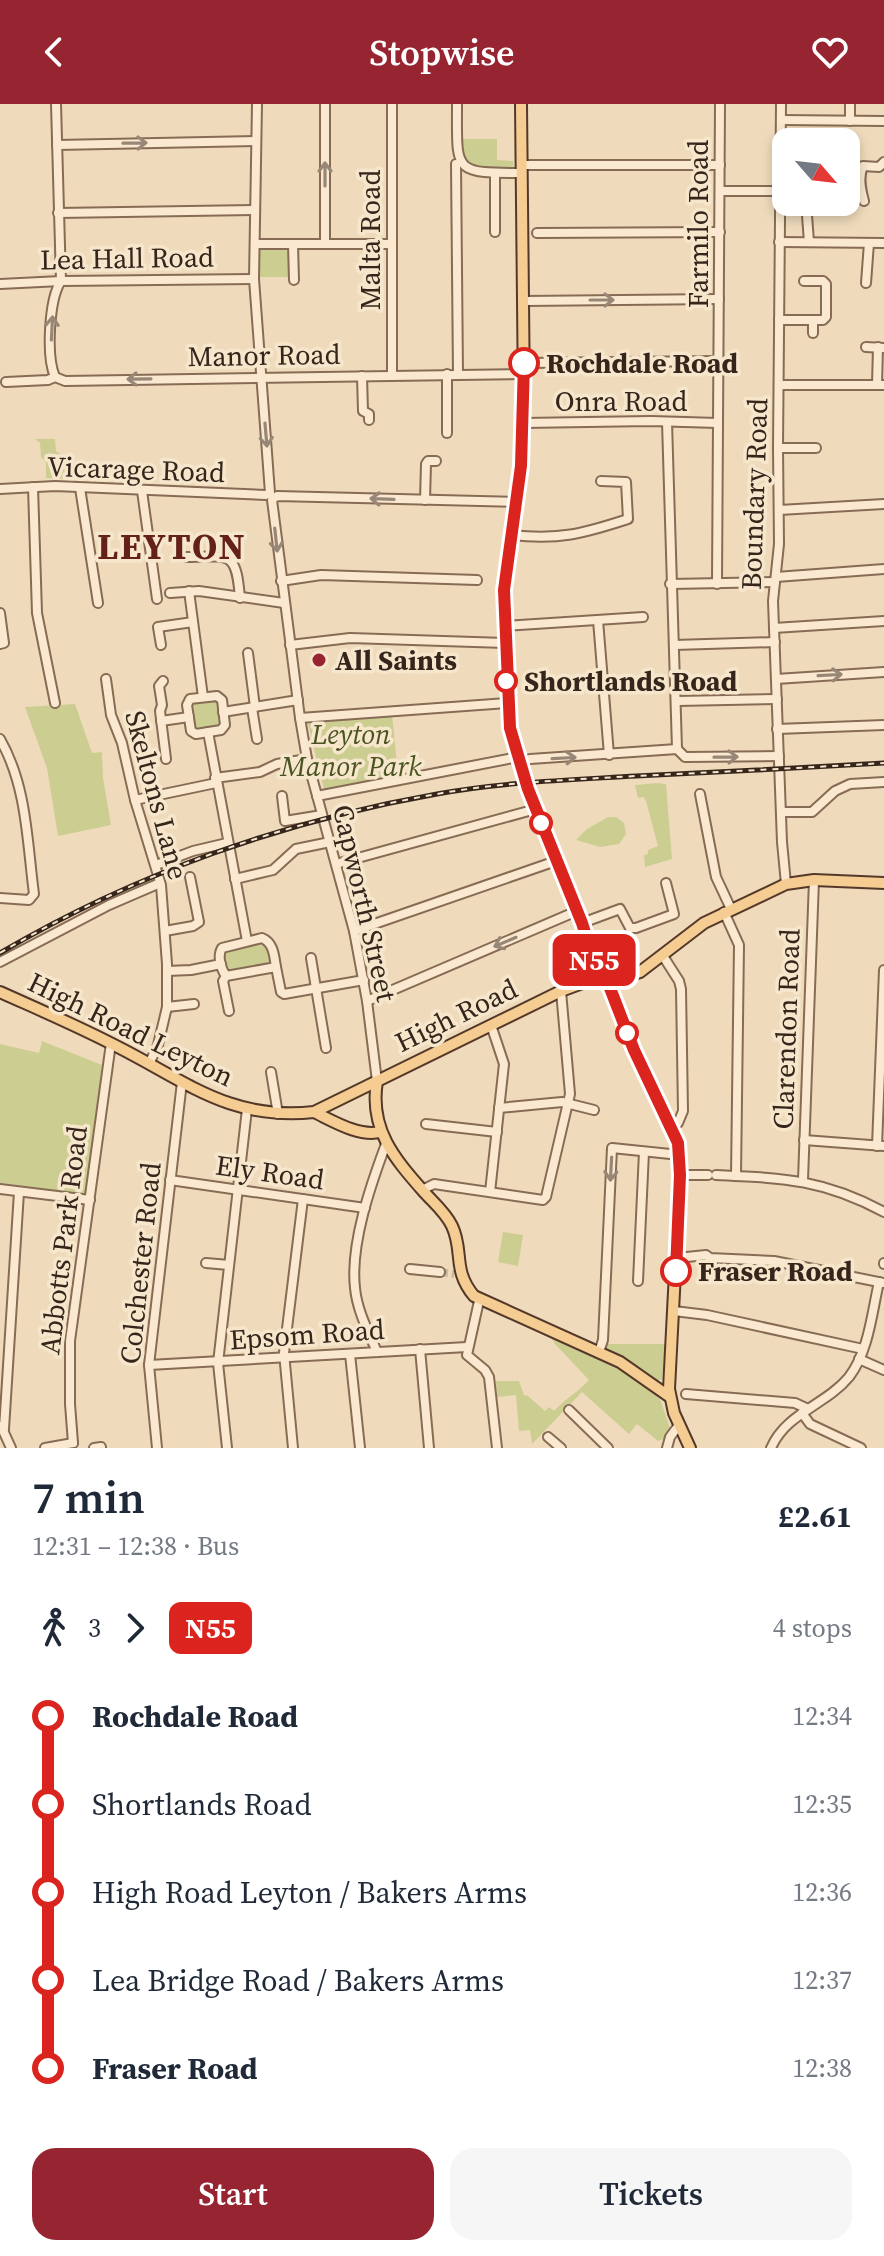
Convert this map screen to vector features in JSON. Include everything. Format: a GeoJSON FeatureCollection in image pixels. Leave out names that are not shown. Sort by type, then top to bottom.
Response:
{"type":"FeatureCollection","features":[{"type":"Feature","properties":{"kind":"main road"},"geometry":{"type":"LineString","coordinates":[[521,104],[523,423],[504,584],[507,703],[519,760],[597,970],[610,988],[634,1050],[677,1140],[680,1175],[670,1397],[688,1444]]}},
{"type":"Feature","properties":{"kind":"main road","name":"High Road"},"geometry":{"type":"LineString","coordinates":[[377,1081],[561,991],[588,981],[615,980],[635,974],[697,928],[786,884],[814,880],[884,883]]}},
{"type":"Feature","properties":{"kind":"main road","name":"High Road Leyton"},"geometry":{"type":"LineString","coordinates":[[0,992],[111,1043],[217,1100],[247,1109],[278,1114],[314,1112],[377,1081]]}},
{"type":"Feature","properties":{"kind":"main road"},"geometry":{"type":"LineString","coordinates":[[377,1081],[375,1111],[380,1132],[386,1144],[454,1229],[456,1271],[468,1290],[479,1301],[599,1352],[632,1370],[670,1397]]}},
{"type":"Feature","properties":{"kind":"main road"},"geometry":{"type":"LineString","coordinates":[[330,1106],[333,1120]]}},
{"type":"Feature","properties":{"kind":"main road"},"geometry":{"type":"LineString","coordinates":[[314,1112],[359,1132],[380,1132]]}},
{"type":"Feature","properties":{"kind":"street"},"geometry":{"type":"LineString","coordinates":[[55,377],[51,332],[55,294],[61,281],[56,104]]}},
{"type":"Feature","properties":{"kind":"street","name":"Capworth Street"},"geometry":{"type":"LineString","coordinates":[[257,104],[254,279],[281,581],[307,759],[354,931],[364,980],[377,1081]]}},
{"type":"Feature","properties":{"kind":"street"},"geometry":{"type":"LineString","coordinates":[[325,104],[325,244]]}},
{"type":"Feature","properties":{"kind":"street","name":"Malta Road"},"geometry":{"type":"LineString","coordinates":[[392,104],[392,376]]}},
{"type":"Feature","properties":{"kind":"street"},"geometry":{"type":"LineString","coordinates":[[457,104],[458,158],[471,169],[495,174],[522,169],[720,165]]}},
{"type":"Feature","properties":{"kind":"street","name":"Farmilo Road"},"geometry":{"type":"LineString","coordinates":[[717,584],[720,104]]}},
{"type":"Feature","properties":{"kind":"street","name":"Boundary Road"},"geometry":{"type":"LineString","coordinates":[[781,104],[781,128]]}},
{"type":"Feature","properties":{"kind":"street"},"geometry":{"type":"LineString","coordinates":[[850,104],[850,121]]}},
{"type":"Feature","properties":{"kind":"street"},"geometry":{"type":"LineString","coordinates":[[781,120],[884,121]]}},
{"type":"Feature","properties":{"kind":"street"},"geometry":{"type":"LineString","coordinates":[[57,145],[256,141]]}},
{"type":"Feature","properties":{"kind":"street"},"geometry":{"type":"LineString","coordinates":[[864,201],[860,187],[863,166],[879,167],[884,162]]}},
{"type":"Feature","properties":{"kind":"street"},"geometry":{"type":"LineString","coordinates":[[458,169],[458,374]]}},
{"type":"Feature","properties":{"kind":"street"},"geometry":{"type":"LineString","coordinates":[[495,174],[495,232]]}},
{"type":"Feature","properties":{"kind":"street"},"geometry":{"type":"LineString","coordinates":[[720,191],[772,191]]}},
{"type":"Feature","properties":{"kind":"street"},"geometry":{"type":"LineString","coordinates":[[58,213],[254,210]]}},
{"type":"Feature","properties":{"kind":"street","name":"Boundary Road"},"geometry":{"type":"LineString","coordinates":[[780,216],[779,544],[774,628],[786,884]]}},
{"type":"Feature","properties":{"kind":"street"},"geometry":{"type":"LineString","coordinates":[[807,216],[809,242]]}},
{"type":"Feature","properties":{"kind":"street"},"geometry":{"type":"LineString","coordinates":[[537,233],[720,232]]}},
{"type":"Feature","properties":{"kind":"street"},"geometry":{"type":"LineString","coordinates":[[779,242],[884,243]]}},
{"type":"Feature","properties":{"kind":"street"},"geometry":{"type":"LineString","coordinates":[[866,283],[869,243]]}},
{"type":"Feature","properties":{"kind":"street"},"geometry":{"type":"LineString","coordinates":[[255,244],[392,244]]}},
{"type":"Feature","properties":{"kind":"street"},"geometry":{"type":"LineString","coordinates":[[293,244],[294,280]]}},
{"type":"Feature","properties":{"kind":"street","name":"Lea Hall Road"},"geometry":{"type":"LineString","coordinates":[[0,284],[254,279]]}},
{"type":"Feature","properties":{"kind":"street"},"geometry":{"type":"LineString","coordinates":[[779,320],[823,320],[826,317],[826,284],[823,281],[804,281]]}},
{"type":"Feature","properties":{"kind":"street"},"geometry":{"type":"LineString","coordinates":[[524,301],[719,299]]}},
{"type":"Feature","properties":{"kind":"street"},"geometry":{"type":"LineString","coordinates":[[813,320],[813,333]]}},
{"type":"Feature","properties":{"kind":"street"},"geometry":{"type":"LineString","coordinates":[[779,385],[880,385],[881,347],[866,347]]}},
{"type":"Feature","properties":{"kind":"street","name":"Manor Road"},"geometry":{"type":"LineString","coordinates":[[6,382],[55,377],[65,381],[392,376],[719,361]]}},
{"type":"Feature","properties":{"kind":"street"},"geometry":{"type":"LineString","coordinates":[[447,374],[447,433]]}},
{"type":"Feature","properties":{"kind":"street"},"geometry":{"type":"LineString","coordinates":[[362,376],[363,411],[369,414],[369,420]]}},
{"type":"Feature","properties":{"kind":"street"},"geometry":{"type":"LineString","coordinates":[[667,422],[677,749],[685,757],[779,756]]}},
{"type":"Feature","properties":{"kind":"street","name":"Onra Road"},"geometry":{"type":"LineString","coordinates":[[523,423],[718,423]]}},
{"type":"Feature","properties":{"kind":"street"},"geometry":{"type":"LineString","coordinates":[[778,448],[816,448]]}},
{"type":"Feature","properties":{"kind":"street"},"geometry":{"type":"LineString","coordinates":[[425,500],[426,464],[436,461]]}},
{"type":"Feature","properties":{"kind":"street"},"geometry":{"type":"LineString","coordinates":[[511,535],[570,537],[628,519],[626,482],[601,481]]}},
{"type":"Feature","properties":{"kind":"street"},"geometry":{"type":"LineString","coordinates":[[33,487],[37,613],[55,703]]}},
{"type":"Feature","properties":{"kind":"street"},"geometry":{"type":"LineString","coordinates":[[80,488],[98,603]]}},
{"type":"Feature","properties":{"kind":"street","name":"Vicarage Road"},"geometry":{"type":"LineString","coordinates":[[0,489],[80,488],[516,502]]}},
{"type":"Feature","properties":{"kind":"street"},"geometry":{"type":"LineString","coordinates":[[142,491],[162,595],[189,591],[284,603]]}},
{"type":"Feature","properties":{"kind":"street"},"geometry":{"type":"LineString","coordinates":[[779,510],[884,504]]}},
{"type":"Feature","properties":{"kind":"street"},"geometry":{"type":"LineString","coordinates":[[186,557],[221,557],[232,561],[238,572],[240,598]]}},
{"type":"Feature","properties":{"kind":"street"},"geometry":{"type":"LineString","coordinates":[[670,584],[775,580],[884,569]]}},
{"type":"Feature","properties":{"kind":"street"},"geometry":{"type":"LineString","coordinates":[[281,581],[321,575],[477,580]]}},
{"type":"Feature","properties":{"kind":"street"},"geometry":{"type":"LineString","coordinates":[[189,591],[203,697]]}},
{"type":"Feature","properties":{"kind":"street"},"geometry":{"type":"LineString","coordinates":[[0,613],[4,643],[0,644]]}},
{"type":"Feature","properties":{"kind":"street"},"geometry":{"type":"LineString","coordinates":[[504,626],[643,617]]}},
{"type":"Feature","properties":{"kind":"street"},"geometry":{"type":"LineString","coordinates":[[598,620],[609,755]]}},
{"type":"Feature","properties":{"kind":"street"},"geometry":{"type":"LineString","coordinates":[[774,628],[884,621]]}},
{"type":"Feature","properties":{"kind":"street"},"geometry":{"type":"LineString","coordinates":[[161,645],[158,627],[193,622]]}},
{"type":"Feature","properties":{"kind":"street"},"geometry":{"type":"LineString","coordinates":[[290,645],[350,638],[505,643]]}},
{"type":"Feature","properties":{"kind":"street"},"geometry":{"type":"LineString","coordinates":[[674,645],[775,642]]}},
{"type":"Feature","properties":{"kind":"street"},"geometry":{"type":"LineString","coordinates":[[248,653],[257,739]]}},
{"type":"Feature","properties":{"kind":"street"},"geometry":{"type":"LineString","coordinates":[[776,679],[884,672]]}},
{"type":"Feature","properties":{"kind":"street","name":"Skeltons Lane"},"geometry":{"type":"LineString","coordinates":[[106,679],[111,715],[122,743],[160,883],[167,1007],[158,1045],[149,1064]]}},
{"type":"Feature","properties":{"kind":"street"},"geometry":{"type":"LineString","coordinates":[[163,681],[159,686],[166,759]]}},
{"type":"Feature","properties":{"kind":"street"},"geometry":{"type":"LineString","coordinates":[[217,696],[222,700],[225,725],[221,730],[196,734],[191,731],[187,705],[190,699],[203,697],[217,696]]}},
{"type":"Feature","properties":{"kind":"street"},"geometry":{"type":"LineString","coordinates":[[677,701],[777,699]]}},
{"type":"Feature","properties":{"kind":"street"},"geometry":{"type":"LineString","coordinates":[[223,712],[298,700]]}},
{"type":"Feature","properties":{"kind":"street"},"geometry":{"type":"LineString","coordinates":[[300,718],[507,703]]}},
{"type":"Feature","properties":{"kind":"street"},"geometry":{"type":"LineString","coordinates":[[161,721],[189,717]]}},
{"type":"Feature","properties":{"kind":"street"},"geometry":{"type":"LineString","coordinates":[[777,729],[884,725]]}},
{"type":"Feature","properties":{"kind":"street"},"geometry":{"type":"LineString","coordinates":[[208,732],[247,941]]}},
{"type":"Feature","properties":{"kind":"street"},"geometry":{"type":"LineString","coordinates":[[0,739],[13,761],[21,791],[34,894],[29,900],[0,898]]}},
{"type":"Feature","properties":{"kind":"street"},"geometry":{"type":"LineString","coordinates":[[317,796],[519,760],[677,749]]}},
{"type":"Feature","properties":{"kind":"street"},"geometry":{"type":"LineString","coordinates":[[135,800],[307,759]]}},
{"type":"Feature","properties":{"kind":"street"},"geometry":{"type":"LineString","coordinates":[[781,812],[812,812],[835,791],[850,784],[884,782]]}},
{"type":"Feature","properties":{"kind":"street"},"geometry":{"type":"LineString","coordinates":[[700,794],[716,877],[739,945],[736,1176]]}},
{"type":"Feature","properties":{"kind":"street"},"geometry":{"type":"LineString","coordinates":[[282,796],[285,821],[322,815]]}},
{"type":"Feature","properties":{"kind":"street"},"geometry":{"type":"LineString","coordinates":[[336,864],[536,809]]}},
{"type":"Feature","properties":{"kind":"street"},"geometry":{"type":"LineString","coordinates":[[235,879],[273,870],[296,849],[330,842]]}},
{"type":"Feature","properties":{"kind":"street"},"geometry":{"type":"LineString","coordinates":[[156,865],[193,851],[227,843]]}},
{"type":"Feature","properties":{"kind":"street"},"geometry":{"type":"LineString","coordinates":[[354,931],[556,861]]}},
{"type":"Feature","properties":{"kind":"street"},"geometry":{"type":"LineString","coordinates":[[165,931],[199,922],[190,877]]}},
{"type":"Feature","properties":{"kind":"street","name":"Clarendon Road"},"geometry":{"type":"LineString","coordinates":[[803,1180],[814,880]]}},
{"type":"Feature","properties":{"kind":"street"},"geometry":{"type":"LineString","coordinates":[[0,962],[97,910],[160,883]]}},
{"type":"Feature","properties":{"kind":"street"},"geometry":{"type":"LineString","coordinates":[[582,923],[620,909],[630,928],[636,928],[674,914],[666,883]]}},
{"type":"Feature","properties":{"kind":"street"},"geometry":{"type":"LineString","coordinates":[[367,1001],[577,911]]}},
{"type":"Feature","properties":{"kind":"street"},"geometry":{"type":"LineString","coordinates":[[226,976],[219,953],[222,948],[262,938],[272,946],[281,992],[284,994],[364,980]]}},
{"type":"Feature","properties":{"kind":"street"},"geometry":{"type":"LineString","coordinates":[[663,956],[681,989],[683,1111],[682,1120],[678,1123]]}},
{"type":"Feature","properties":{"kind":"street"},"geometry":{"type":"LineString","coordinates":[[311,958],[326,1048]]}},
{"type":"Feature","properties":{"kind":"street"},"geometry":{"type":"LineString","coordinates":[[167,971],[221,964]]}},
{"type":"Feature","properties":{"kind":"street"},"geometry":{"type":"LineString","coordinates":[[229,1011],[223,981],[226,976],[276,967]]}},
{"type":"Feature","properties":{"kind":"street"},"geometry":{"type":"LineString","coordinates":[[804,1140],[881,1146],[884,970]]}},
{"type":"Feature","properties":{"kind":"street"},"geometry":{"type":"LineString","coordinates":[[422,1190],[434,1184],[543,1200],[546,1197],[570,1094],[561,991]]}},
{"type":"Feature","properties":{"kind":"street"},"geometry":{"type":"LineString","coordinates":[[167,1007],[194,1004]]}},
{"type":"Feature","properties":{"kind":"street"},"geometry":{"type":"LineString","coordinates":[[490,1192],[503,1057],[491,1025]]}},
{"type":"Feature","properties":{"kind":"street","name":"Abbotts Park Road"},"geometry":{"type":"LineString","coordinates":[[76,1445],[70,1341],[111,1043]]}},
{"type":"Feature","properties":{"kind":"street"},"geometry":{"type":"LineString","coordinates":[[271,1072],[278,1114]]}},
{"type":"Feature","properties":{"kind":"street","name":"Colchester Road"},"geometry":{"type":"LineString","coordinates":[[157,1448],[149,1365],[182,1082]]}},
{"type":"Feature","properties":{"kind":"street"},"geometry":{"type":"LineString","coordinates":[[499,1108],[569,1104],[594,1110]]}},
{"type":"Feature","properties":{"kind":"street"},"geometry":{"type":"LineString","coordinates":[[227,1448],[218,1363],[247,1109]]}},
{"type":"Feature","properties":{"kind":"street"},"geometry":{"type":"LineString","coordinates":[[426,1124],[497,1132]]}},
{"type":"Feature","properties":{"kind":"street"},"geometry":{"type":"LineString","coordinates":[[377,1352],[358,1305],[355,1266],[365,1208],[386,1144]]}},
{"type":"Feature","properties":{"kind":"street"},"geometry":{"type":"LineString","coordinates":[[599,1352],[603,1340],[612,1148],[680,1155]]}},
{"type":"Feature","properties":{"kind":"street"},"geometry":{"type":"LineString","coordinates":[[638,1281],[644,1152]]}},
{"type":"Feature","properties":{"kind":"street"},"geometry":{"type":"LineString","coordinates":[[680,1175],[803,1180],[851,1196],[884,1212]]}},
{"type":"Feature","properties":{"kind":"street","name":"Ely Road"},"geometry":{"type":"LineString","coordinates":[[170,1180],[365,1208]]}},
{"type":"Feature","properties":{"kind":"street"},"geometry":{"type":"LineString","coordinates":[[0,1189],[90,1200]]}},
{"type":"Feature","properties":{"kind":"street"},"geometry":{"type":"LineString","coordinates":[[11,1448],[2,1427],[19,1192]]}},
{"type":"Feature","properties":{"kind":"street"},"geometry":{"type":"LineString","coordinates":[[293,1448],[285,1358],[303,1199]]}},
{"type":"Feature","properties":{"kind":"street"},"geometry":{"type":"LineString","coordinates":[[677,1258],[693,1256],[774,1261],[882,1282],[863,1349],[848,1378],[781,1430],[771,1448]]}},
{"type":"Feature","properties":{"kind":"street"},"geometry":{"type":"LineString","coordinates":[[206,1263],[229,1265]]}},
{"type":"Feature","properties":{"kind":"street"},"geometry":{"type":"LineString","coordinates":[[410,1269],[440,1272]]}},
{"type":"Feature","properties":{"kind":"street"},"geometry":{"type":"LineString","coordinates":[[479,1301],[467,1347],[469,1360],[483,1368],[489,1377],[497,1448]]}},
{"type":"Feature","properties":{"kind":"street"},"geometry":{"type":"LineString","coordinates":[[674,1311],[863,1349]]}},
{"type":"Feature","properties":{"kind":"street","name":"Epsom Road"},"geometry":{"type":"LineString","coordinates":[[149,1365],[467,1347]]}},
{"type":"Feature","properties":{"kind":"street"},"geometry":{"type":"LineString","coordinates":[[420,1349],[429,1448]]}},
{"type":"Feature","properties":{"kind":"street"},"geometry":{"type":"LineString","coordinates":[[350,1354],[360,1448]]}},
{"type":"Feature","properties":{"kind":"street"},"geometry":{"type":"LineString","coordinates":[[859,1359],[884,1370]]}},
{"type":"Feature","properties":{"kind":"street"},"geometry":{"type":"LineString","coordinates":[[686,1394],[795,1403],[805,1411],[810,1424],[861,1448]]}},
{"type":"Feature","properties":{"kind":"street"},"geometry":{"type":"LineString","coordinates":[[569,1410],[608,1448]]}},
{"type":"Feature","properties":{"kind":"street"},"geometry":{"type":"LineString","coordinates":[[679,1425],[670,1437],[668,1448],[688,1444]]}},
{"type":"Feature","properties":{"kind":"street"},"geometry":{"type":"LineString","coordinates":[[548,1437],[561,1448]]}},
{"type":"Feature","properties":{"kind":"street"},"geometry":{"type":"LineString","coordinates":[[45,1448],[76,1445]]}},
{"type":"Feature","properties":{"kind":"street"},"geometry":{"type":"LineString","coordinates":[[94,1448],[101,1447]]}},
{"type":"Feature","properties":{"kind":"green space"},"geometry":{"type":"Polygon","coordinates":[[[461,139],[497,139],[497,160],[513,161],[514,170],[487,170],[469,163],[463,159],[461,139]]]}},
{"type":"Feature","properties":{"kind":"green space"},"geometry":{"type":"Polygon","coordinates":[[[264,247],[291,247],[292,277],[259,277],[259,251],[264,247]]]}},
{"type":"Feature","properties":{"kind":"green space"},"geometry":{"type":"Polygon","coordinates":[[[35,439],[55,439],[56,451],[71,462],[70,479],[46,478],[46,462],[41,457],[40,443],[35,439]]]}},
{"type":"Feature","properties":{"kind":"green space"},"geometry":{"type":"Polygon","coordinates":[[[215,698],[219,702],[222,724],[219,728],[197,731],[193,728],[192,702],[214,701],[215,698]]]}},
{"type":"Feature","properties":{"kind":"green space"},"geometry":{"type":"Polygon","coordinates":[[[75,704],[92,753],[102,752],[111,825],[58,836],[47,768],[25,707],[75,704]]]}},
{"type":"Feature","properties":{"kind":"green space","name":"Leyton Manor Park"},"geometry":{"type":"Polygon","coordinates":[[[392,715],[398,774],[324,789],[308,724],[392,715]]]}},
{"type":"Feature","properties":{"kind":"green space"},"geometry":{"type":"Polygon","coordinates":[[[666,784],[672,859],[645,867],[644,855],[658,846],[646,801],[643,797],[638,798],[635,785],[666,784]]]}},
{"type":"Feature","properties":{"kind":"green space"},"geometry":{"type":"Polygon","coordinates":[[[608,817],[616,817],[624,823],[626,834],[619,844],[600,847],[576,840],[587,829],[608,817]]]}},
{"type":"Feature","properties":{"kind":"green space"},"geometry":{"type":"Polygon","coordinates":[[[268,941],[276,967],[226,976],[222,948],[268,941]]]}},
{"type":"Feature","properties":{"kind":"green space"},"geometry":{"type":"Polygon","coordinates":[[[42,1041],[102,1065],[86,1194],[0,1183],[0,1044],[39,1053],[42,1041]]]}},
{"type":"Feature","properties":{"kind":"green space"},"geometry":{"type":"Polygon","coordinates":[[[503,1232],[523,1235],[518,1266],[498,1262],[503,1232]]]}},
{"type":"Feature","properties":{"kind":"green space"},"geometry":{"type":"Polygon","coordinates":[[[554,1336],[612,1363],[660,1399],[670,1428],[664,1439],[658,1441],[637,1424],[629,1434],[582,1392],[532,1444],[530,1430],[519,1431],[516,1395],[497,1397],[496,1381],[519,1381],[524,1395],[545,1411],[549,1407],[554,1411],[589,1380],[555,1344],[554,1336]]]}},
{"type":"Feature","properties":{"kind":"green space"},"geometry":{"type":"Polygon","coordinates":[[[607,1344],[665,1344],[662,1379],[657,1381],[604,1349],[607,1344]]]}},
{"type":"Feature","properties":{"kind":"tunnel"},"geometry":{"type":"LineString","coordinates":[[440,1272],[454,1274]]}},
{"type":"Feature","properties":{"kind":"railway"},"geometry":{"type":"LineString","coordinates":[[0,953],[103,899],[157,875],[267,835],[380,805],[511,784],[884,763]]}},
{"type":"Feature","properties":{"kind":"bus line","name":"N55"},"geometry":{"type":"LineString","coordinates":[[524,363],[521,466],[504,590],[510,728],[528,789],[582,923],[597,970],[610,988],[634,1050],[678,1143],[680,1175],[676,1271]]}},
{"type":"Feature","properties":{"kind":"place","name":"Rochdale Road"},"geometry":{"type":"Point","coordinates":[524,363]}},
{"type":"Feature","properties":{"kind":"place","name":"All Saints"},"geometry":{"type":"Point","coordinates":[319,660]}},
{"type":"Feature","properties":{"kind":"place","name":"Shortlands Road"},"geometry":{"type":"Point","coordinates":[506,681]}},
{"type":"Feature","properties":{"kind":"place","name":"Fraser Road"},"geometry":{"type":"Point","coordinates":[676,1271]}},
{"type":"Feature","properties":{"kind":"district","name":"LEYTON"},"geometry":{"type":"Point","coordinates":[172,546]}}]}
